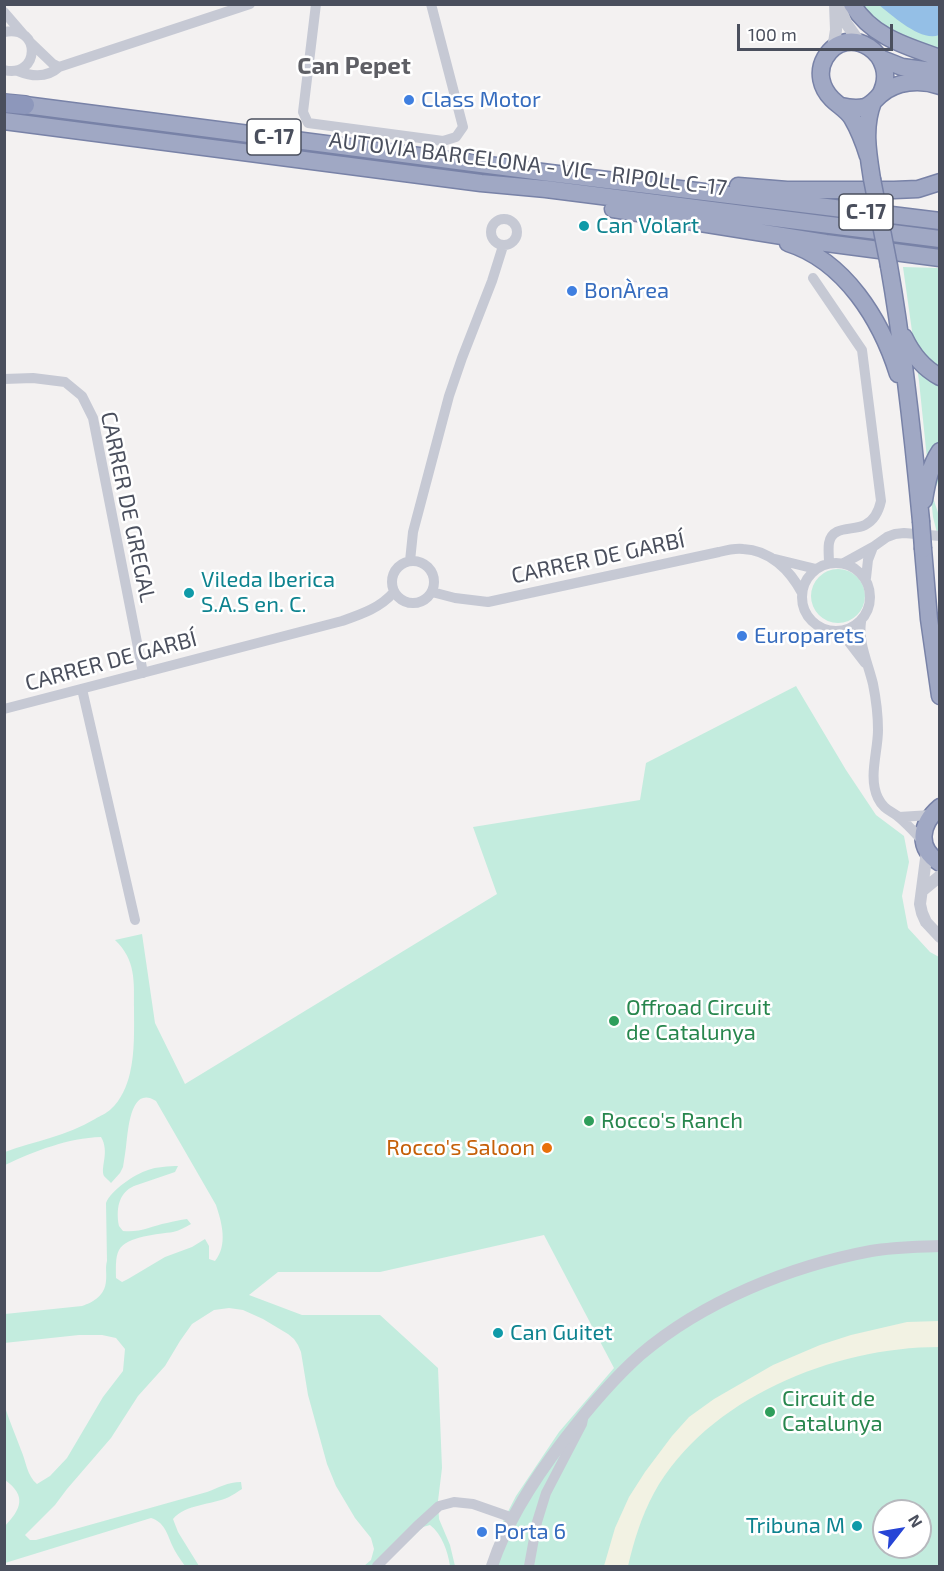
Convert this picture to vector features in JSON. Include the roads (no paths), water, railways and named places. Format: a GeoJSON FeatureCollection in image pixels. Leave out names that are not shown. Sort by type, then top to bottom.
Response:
{"type":"FeatureCollection","features":[{"type":"Feature","properties":{"kind":"highway"},"geometry":{"type":"LineString","coordinates":[[852,4],[866,23],[886,37],[939,58]]}},
{"type":"Feature","properties":{"kind":"highway"},"geometry":{"type":"LineString","coordinates":[[868,156],[851,116],[825,90],[821,79],[821,67],[826,57],[842,44],[860,43],[872,48],[882,59],[903,67],[939,72]]}},
{"type":"Feature","properties":{"kind":"highway"},"geometry":{"type":"LineString","coordinates":[[882,59],[886,75],[885,84],[870,111],[868,156],[900,328],[921,521],[928,619],[939,696]]}},
{"type":"Feature","properties":{"kind":"highway"},"geometry":{"type":"LineString","coordinates":[[841,106],[858,108],[897,86],[908,83],[931,83],[939,86]]}},
{"type":"Feature","properties":{"kind":"highway","name":"AUTOVIA BARCELONA - VIC - RIPOLL C-17"},"geometry":{"type":"LineString","coordinates":[[4,103],[939,239]]}},
{"type":"Feature","properties":{"kind":"highway","name":"AUTOVIA BARCELONA - VIC - RIPOLL C-17"},"geometry":{"type":"LineString","coordinates":[[4,121],[481,183],[548,181],[939,220]]}},
{"type":"Feature","properties":{"kind":"highway"},"geometry":{"type":"LineString","coordinates":[[548,181],[637,177],[787,190],[918,189],[939,182]]}},
{"type":"Feature","properties":{"kind":"highway"},"geometry":{"type":"LineString","coordinates":[[548,181],[586,204],[826,243],[939,258]]}},
{"type":"Feature","properties":{"kind":"highway"},"geometry":{"type":"LineString","coordinates":[[756,232],[792,244],[810,253],[829,266],[859,297],[870,311],[887,344],[910,411]]}},
{"type":"Feature","properties":{"kind":"highway"},"geometry":{"type":"LineString","coordinates":[[900,328],[915,356],[939,377]]}},
{"type":"Feature","properties":{"kind":"highway"},"geometry":{"type":"LineString","coordinates":[[921,521],[929,475],[933,460],[939,451]]}},
{"type":"Feature","properties":{"kind":"highway"},"geometry":{"type":"LineString","coordinates":[[937,810],[924,828],[925,847],[930,856],[939,863]]}},
{"type":"Feature","properties":{"kind":"street"},"geometry":{"type":"LineString","coordinates":[[18,71],[43,76],[59,67],[250,4]]}},
{"type":"Feature","properties":{"kind":"street"},"geometry":{"type":"LineString","coordinates":[[316,4],[303,112],[308,123],[443,141],[456,137],[463,127],[431,4]]}},
{"type":"Feature","properties":{"kind":"street"},"geometry":{"type":"LineString","coordinates":[[837,4],[846,23],[860,43]]}},
{"type":"Feature","properties":{"kind":"street"},"geometry":{"type":"LineString","coordinates":[[833,49],[837,4]]}},
{"type":"Feature","properties":{"kind":"street"},"geometry":{"type":"LineString","coordinates":[[4,12],[53,64],[59,67]]}},
{"type":"Feature","properties":{"kind":"street"},"geometry":{"type":"LineString","coordinates":[[4,33],[12,31],[26,37],[32,45],[31,58],[24,68],[12,72],[4,70]]}},
{"type":"Feature","properties":{"kind":"street"},"geometry":{"type":"LineString","coordinates":[[410,561],[413,532],[447,403],[503,246]]}},
{"type":"Feature","properties":{"kind":"street"},"geometry":{"type":"LineString","coordinates":[[813,278],[862,350],[881,501],[878,511],[864,525],[839,530],[832,535],[829,543],[829,563]]}},
{"type":"Feature","properties":{"kind":"street","name":"CARRER DE GREGAL"},"geometry":{"type":"LineString","coordinates":[[4,379],[33,378],[65,382],[81,396],[93,418],[143,673]]}},
{"type":"Feature","properties":{"kind":"street"},"geometry":{"type":"LineString","coordinates":[[844,563],[895,534],[904,532],[939,536]]}},
{"type":"Feature","properties":{"kind":"street"},"geometry":{"type":"LineString","coordinates":[[866,579],[856,568],[844,563],[829,563],[816,569],[807,579],[802,593],[804,609],[813,622],[826,630],[844,631],[861,621],[866,616],[871,601],[866,569],[873,547]]}},
{"type":"Feature","properties":{"kind":"street","name":"CARRER DE GARBÍ"},"geometry":{"type":"LineString","coordinates":[[432,592],[454,598],[488,602],[733,549],[754,551],[816,569]]}},
{"type":"Feature","properties":{"kind":"street","name":"CARRER DE GARBÍ"},"geometry":{"type":"LineString","coordinates":[[772,558],[791,574],[802,593]]}},
{"type":"Feature","properties":{"kind":"street"},"geometry":{"type":"LineString","coordinates":[[410,561],[422,563],[430,570],[433,577],[432,592],[420,602],[413,603],[401,599],[394,592],[392,582],[395,572],[410,561]]}},
{"type":"Feature","properties":{"kind":"street","name":"CARRER DE GARBÍ"},"geometry":{"type":"LineString","coordinates":[[4,709],[342,621],[372,610],[394,592]]}},
{"type":"Feature","properties":{"kind":"street"},"geometry":{"type":"LineString","coordinates":[[861,621],[859,632],[872,683],[878,731],[874,764],[875,787],[884,806],[890,813],[899,817],[925,847],[920,904],[926,922],[939,937]]}},
{"type":"Feature","properties":{"kind":"street"},"geometry":{"type":"LineString","coordinates":[[834,631],[845,637],[867,666]]}},
{"type":"Feature","properties":{"kind":"street"},"geometry":{"type":"LineString","coordinates":[[82,689],[135,920]]}},
{"type":"Feature","properties":{"kind":"street"},"geometry":{"type":"LineString","coordinates":[[899,817],[937,810]]}},
{"type":"Feature","properties":{"kind":"street"},"geometry":{"type":"LineString","coordinates":[[923,890],[939,876]]}},
{"type":"Feature","properties":{"kind":"street"},"geometry":{"type":"LineString","coordinates":[[492,1566],[513,1518],[541,1472],[584,1414],[639,1356],[662,1338],[730,1297],[820,1263],[873,1251],[939,1246]]}},
{"type":"Feature","properties":{"kind":"street"},"geometry":{"type":"LineString","coordinates":[[529,1566],[537,1522],[546,1493],[582,1424],[584,1414]]}},
{"type":"Feature","properties":{"kind":"street"},"geometry":{"type":"LineString","coordinates":[[377,1566],[439,1506],[454,1502],[473,1504],[513,1518]]}},
{"type":"Feature","properties":{"kind":"water"},"geometry":{"type":"Polygon","coordinates":[[[879,5],[939,5],[939,35],[924,35],[916,31],[879,5]]]}},
{"type":"Feature","properties":{"kind":"place","name":"Class Motor"},"geometry":{"type":"Point","coordinates":[409,100]}},
{"type":"Feature","properties":{"kind":"place","name":"Can Volart"},"geometry":{"type":"Point","coordinates":[584,226]}},
{"type":"Feature","properties":{"kind":"place","name":"BonÀrea"},"geometry":{"type":"Point","coordinates":[572,291]}},
{"type":"Feature","properties":{"kind":"place","name":"Vileda Iberica S.A.S en. C."},"geometry":{"type":"Point","coordinates":[189,593]}},
{"type":"Feature","properties":{"kind":"place","name":"Europarets"},"geometry":{"type":"Point","coordinates":[742,636]}},
{"type":"Feature","properties":{"kind":"place","name":"Offroad Circuit de Catalunya"},"geometry":{"type":"Point","coordinates":[614,1021]}},
{"type":"Feature","properties":{"kind":"place","name":"Rocco's Ranch"},"geometry":{"type":"Point","coordinates":[589,1121]}},
{"type":"Feature","properties":{"kind":"place","name":"Rocco's Saloon"},"geometry":{"type":"Point","coordinates":[547,1148]}},
{"type":"Feature","properties":{"kind":"place","name":"Can Guitet"},"geometry":{"type":"Point","coordinates":[498,1333]}},
{"type":"Feature","properties":{"kind":"place","name":"Circuit de Catalunya"},"geometry":{"type":"Point","coordinates":[770,1412]}},
{"type":"Feature","properties":{"kind":"place","name":"Tribuna M"},"geometry":{"type":"Point","coordinates":[857,1526]}},
{"type":"Feature","properties":{"kind":"place","name":"Porta 6"},"geometry":{"type":"Point","coordinates":[482,1532]}},
{"type":"Feature","properties":{"kind":"district","name":"Can Pepet"},"geometry":{"type":"Point","coordinates":[354,66]}}]}
